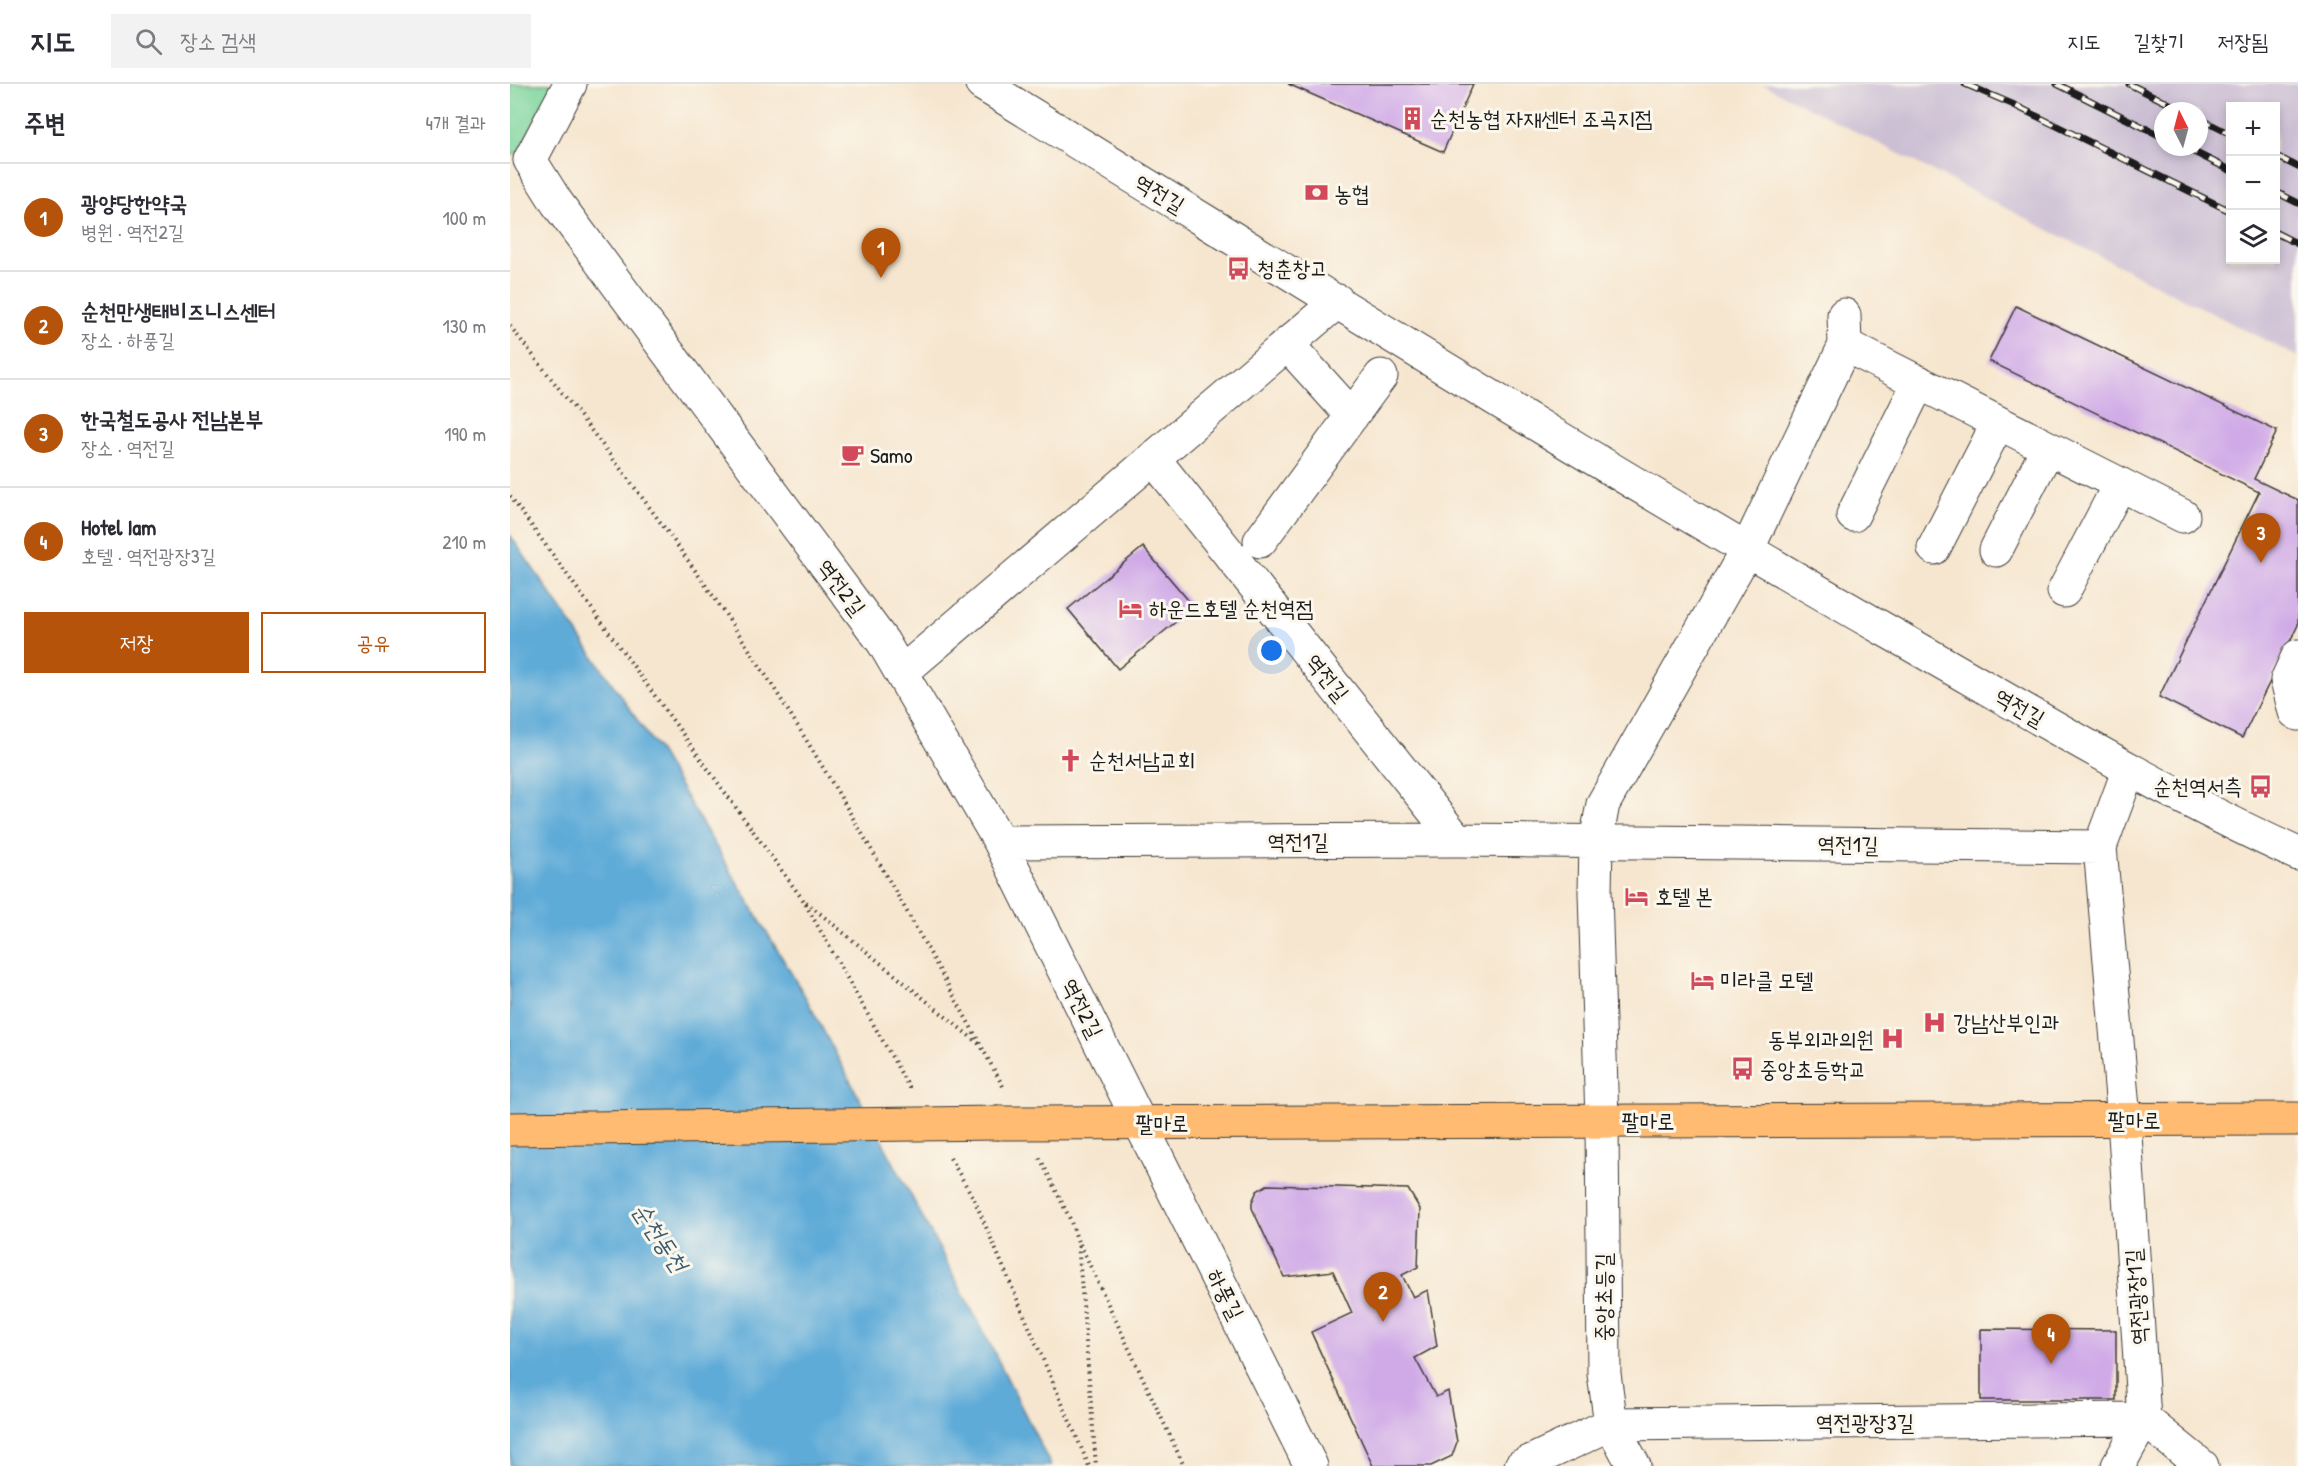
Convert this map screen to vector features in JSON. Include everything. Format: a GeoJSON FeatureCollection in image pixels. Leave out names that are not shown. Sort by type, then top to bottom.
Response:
{"type":"FeatureCollection","features":[{"type":"Feature","properties":{"kind":"main road","name":"팔마로"},"geometry":{"type":"LineString","coordinates":[[510,1129],[1011,1123],[2298,1119]]}},
{"type":"Feature","properties":{"kind":"street","name":"역전2길"},"geometry":{"type":"LineString","coordinates":[[570,84],[530,160],[557,203],[884,642],[1000,843],[1140,1123]]}},
{"type":"Feature","properties":{"kind":"street","name":"역전길"},"geometry":{"type":"LineString","coordinates":[[982,84],[1747,550],[2129,769],[2241,829],[2298,855]]}},
{"type":"Feature","properties":{"kind":"street"},"geometry":{"type":"LineString","coordinates":[[901,673],[1338,301]]}},
{"type":"Feature","properties":{"kind":"street"},"geometry":{"type":"LineString","coordinates":[[1602,1121],[1595,893],[1596,841],[1603,804],[1747,550],[1844,330],[1918,382],[2183,516]]}},
{"type":"Feature","properties":{"kind":"street"},"geometry":{"type":"LineString","coordinates":[[1287,344],[1352,416]]}},
{"type":"Feature","properties":{"kind":"street"},"geometry":{"type":"LineString","coordinates":[[1260,541],[1381,376]]}},
{"type":"Feature","properties":{"kind":"street"},"geometry":{"type":"LineString","coordinates":[[1853,515],[1918,382]]}},
{"type":"Feature","properties":{"kind":"street"},"geometry":{"type":"LineString","coordinates":[[1934,548],[1998,423]]}},
{"type":"Feature","properties":{"kind":"street"},"geometry":{"type":"LineString","coordinates":[[1996,550],[2048,448]]}},
{"type":"Feature","properties":{"kind":"street","name":"역전길"},"geometry":{"type":"LineString","coordinates":[[1154,458],[1457,840]]}},
{"type":"Feature","properties":{"kind":"street"},"geometry":{"type":"LineString","coordinates":[[2064,591],[2120,484]]}},
{"type":"Feature","properties":{"kind":"street"},"geometry":{"type":"LineString","coordinates":[[2298,656],[2287,680],[2295,712],[2298,714]]}},
{"type":"Feature","properties":{"kind":"street"},"geometry":{"type":"LineString","coordinates":[[2124,1120],[2100,848],[2129,769]]}},
{"type":"Feature","properties":{"kind":"street","name":"역전1길"},"geometry":{"type":"LineString","coordinates":[[1000,843],[1457,840],[2100,848]]}},
{"type":"Feature","properties":{"kind":"street","name":"역전광장1길"},"geometry":{"type":"LineString","coordinates":[[2124,1120],[2144,1419]]}},
{"type":"Feature","properties":{"kind":"street","name":"중앙초등길"},"geometry":{"type":"LineString","coordinates":[[1602,1121],[1604,1374],[1611,1424],[1634,1466]]}},
{"type":"Feature","properties":{"kind":"street","name":"하풍길"},"geometry":{"type":"LineString","coordinates":[[1140,1123],[1311,1466]]}},
{"type":"Feature","properties":{"kind":"street"},"geometry":{"type":"LineString","coordinates":[[2118,1466],[2144,1419],[2202,1466]]}},
{"type":"Feature","properties":{"kind":"street","name":"역전광장3길"},"geometry":{"type":"LineString","coordinates":[[1521,1466],[1611,1424],[2144,1419]]}},
{"type":"Feature","properties":{"kind":"path"},"geometry":{"type":"LineString","coordinates":[[510,326],[602,443],[696,572],[772,684],[877,861],[981,1045],[1011,1123],[1070,1219],[1078,1242],[1184,1466]]}},
{"type":"Feature","properties":{"kind":"path"},"geometry":{"type":"LineString","coordinates":[[510,496],[803,900],[914,1096]]}},
{"type":"Feature","properties":{"kind":"path"},"geometry":{"type":"LineString","coordinates":[[803,900],[981,1045]]}},
{"type":"Feature","properties":{"kind":"path"},"geometry":{"type":"LineString","coordinates":[[944,1148],[974,1200],[1089,1466]]}},
{"type":"Feature","properties":{"kind":"path"},"geometry":{"type":"LineString","coordinates":[[1078,1242],[1096,1466]]}},
{"type":"Feature","properties":{"kind":"shaded area"},"geometry":{"type":"Polygon","coordinates":[[[1762,84],[2298,84],[2298,357],[1762,84]]]}},
{"type":"Feature","properties":{"kind":"green space"},"geometry":{"type":"Polygon","coordinates":[[[510,84],[553,84],[519,152],[510,156],[510,84]]]}},
{"type":"Feature","properties":{"kind":"water","name":"순천동천"},"geometry":{"type":"Polygon","coordinates":[[[510,535],[660,753],[805,996],[990,1344],[1051,1466],[510,1466],[510,535]]]}},
{"type":"Feature","properties":{"kind":"building","name":"순천농협 자재센터 조곡지점"},"geometry":{"type":"Polygon","coordinates":[[[1288,84],[1473,84],[1443,152],[1288,84]]]}},
{"type":"Feature","properties":{"kind":"building"},"geometry":{"type":"Polygon","coordinates":[[[2016,306],[2277,431],[2254,479],[2298,500],[2298,625],[2242,738],[2159,697],[2259,492],[1989,361],[2016,306]]]}},
{"type":"Feature","properties":{"kind":"building","name":"하운드호텔 순천역점"},"geometry":{"type":"Polygon","coordinates":[[[1143,547],[1194,607],[1118,669],[1068,609],[1143,547]]]}},
{"type":"Feature","properties":{"kind":"building"},"geometry":{"type":"Polygon","coordinates":[[[1267,1185],[1408,1189],[1420,1209],[1418,1267],[1402,1275],[1413,1297],[1428,1290],[1437,1346],[1415,1358],[1436,1397],[1448,1391],[1457,1442],[1452,1456],[1431,1466],[1373,1466],[1311,1332],[1352,1313],[1333,1271],[1284,1277],[1252,1208],[1257,1191],[1267,1185]]]}},
{"type":"Feature","properties":{"kind":"building"},"geometry":{"type":"Polygon","coordinates":[[[1981,1329],[2116,1330],[2116,1400],[1981,1400],[1981,1329]]]}},
{"type":"Feature","properties":{"kind":"railway"},"geometry":{"type":"LineString","coordinates":[[1965,84],[2012,104],[2228,210]]}},
{"type":"Feature","properties":{"kind":"railway"},"geometry":{"type":"LineString","coordinates":[[2057,84],[2154,132]]}},
{"type":"Feature","properties":{"kind":"railway"},"geometry":{"type":"LineString","coordinates":[[2129,84],[2166,102]]}},
{"type":"Feature","properties":{"kind":"railway"},"geometry":{"type":"LineString","coordinates":[[2208,123],[2226,132]]}},
{"type":"Feature","properties":{"kind":"railway"},"geometry":{"type":"LineString","coordinates":[[2202,156],[2226,168]]}},
{"type":"Feature","properties":{"kind":"railway"},"geometry":{"type":"LineString","coordinates":[[2280,158],[2298,167]]}},
{"type":"Feature","properties":{"kind":"railway"},"geometry":{"type":"LineString","coordinates":[[2280,194],[2298,203]]}},
{"type":"Feature","properties":{"kind":"railway"},"geometry":{"type":"LineString","coordinates":[[2280,235],[2298,244]]}},
{"type":"Feature","properties":{"kind":"place","name":"순천농협 자재센터 조곡지점"},"geometry":{"type":"Point","coordinates":[1412,118]}},
{"type":"Feature","properties":{"kind":"place","name":"농협"},"geometry":{"type":"Point","coordinates":[1316,193]}},
{"type":"Feature","properties":{"kind":"place","name":"청춘창고"},"geometry":{"type":"Point","coordinates":[1239,268]}},
{"type":"Feature","properties":{"kind":"place","name":"광양당한약국"},"geometry":{"type":"Point","coordinates":[881,278]}},
{"type":"Feature","properties":{"kind":"place","name":"Samo"},"geometry":{"type":"Point","coordinates":[852,455]}},
{"type":"Feature","properties":{"kind":"place","name":"한국철도공사 전남본부"},"geometry":{"type":"Point","coordinates":[2261,563]}},
{"type":"Feature","properties":{"kind":"place","name":"하운드호텔 순천역점"},"geometry":{"type":"Point","coordinates":[1131,608]}},
{"type":"Feature","properties":{"kind":"place","name":"순천서남교회"},"geometry":{"type":"Point","coordinates":[1071,760]}},
{"type":"Feature","properties":{"kind":"place","name":"순천역서측"},"geometry":{"type":"Point","coordinates":[2260,786]}},
{"type":"Feature","properties":{"kind":"place","name":"호텔 본"},"geometry":{"type":"Point","coordinates":[1637,896]}},
{"type":"Feature","properties":{"kind":"place","name":"미라클 모텔"},"geometry":{"type":"Point","coordinates":[1702,980]}},
{"type":"Feature","properties":{"kind":"place","name":"강남산부인과"},"geometry":{"type":"Point","coordinates":[1935,1022]}},
{"type":"Feature","properties":{"kind":"place","name":"동부외과의원"},"geometry":{"type":"Point","coordinates":[1892,1039]}},
{"type":"Feature","properties":{"kind":"place","name":"중앙초등학교"},"geometry":{"type":"Point","coordinates":[1742,1069]}},
{"type":"Feature","properties":{"kind":"place","name":"순천만생태비즈니스센터"},"geometry":{"type":"Point","coordinates":[1383,1322]}},
{"type":"Feature","properties":{"kind":"place","name":"Hotel Iam"},"geometry":{"type":"Point","coordinates":[2051,1364]}}]}
